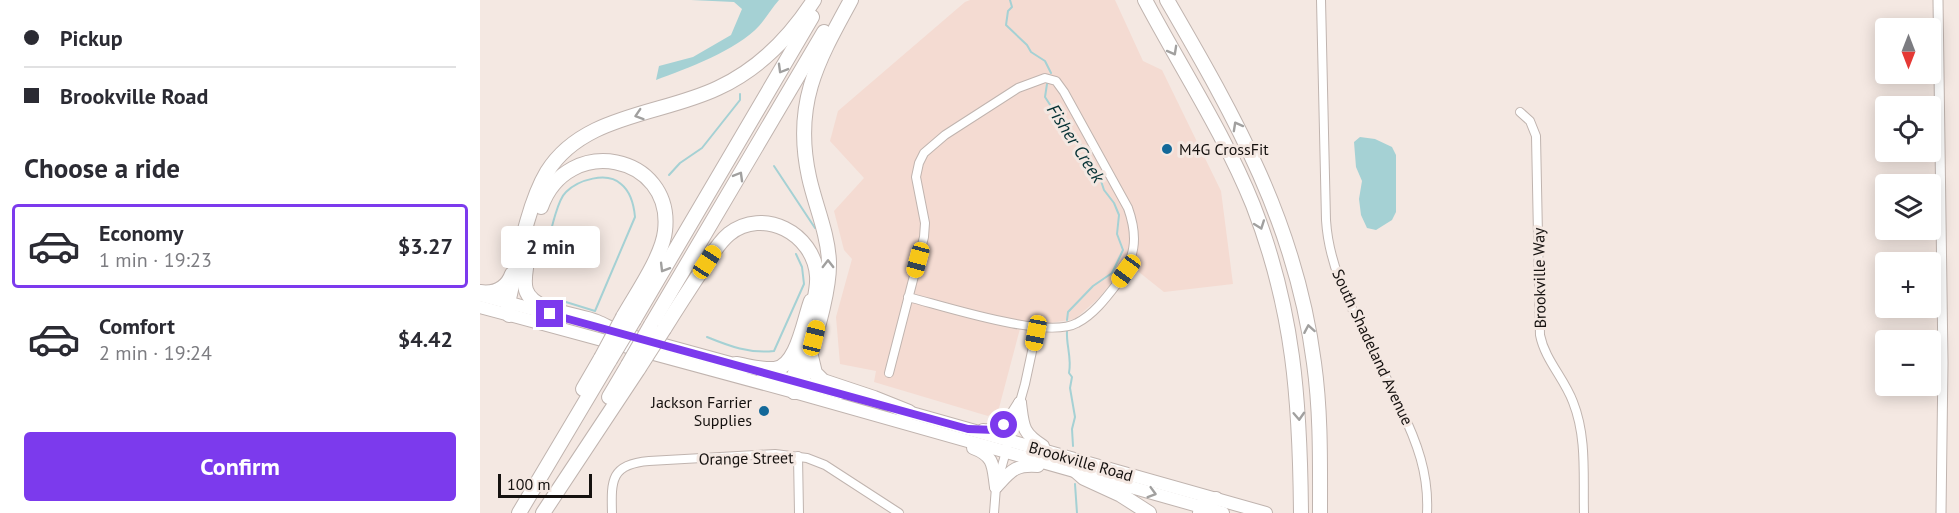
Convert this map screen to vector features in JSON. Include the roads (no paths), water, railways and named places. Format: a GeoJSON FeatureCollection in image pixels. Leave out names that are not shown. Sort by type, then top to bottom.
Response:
{"type":"FeatureCollection","features":[{"type":"Feature","properties":{"kind":"highway"},"geometry":{"type":"LineString","coordinates":[[510,307],[533,204],[541,182],[553,163],[573,143],[596,129],[694,97],[728,83],[752,68],[784,40],[814,0]]}},
{"type":"Feature","properties":{"kind":"highway"},"geometry":{"type":"LineString","coordinates":[[521,508],[628,319],[822,0]]}},
{"type":"Feature","properties":{"kind":"highway"},"geometry":{"type":"LineString","coordinates":[[543,512],[658,327],[843,0]]}},
{"type":"Feature","properties":{"kind":"highway"},"geometry":{"type":"LineString","coordinates":[[796,385],[811,350],[826,290],[829,262],[807,166],[803,136],[804,112],[819,59],[851,0]]}},
{"type":"Feature","properties":{"kind":"highway"},"geometry":{"type":"LineString","coordinates":[[1145,0],[1230,154],[1253,206],[1272,260],[1286,314],[1296,378],[1300,420],[1301,513]]}},
{"type":"Feature","properties":{"kind":"highway"},"geometry":{"type":"LineString","coordinates":[[1167,0],[1254,159],[1271,198],[1292,259],[1307,322],[1316,374],[1320,428],[1320,513]]}},
{"type":"Feature","properties":{"kind":"highway"},"geometry":{"type":"LineString","coordinates":[[480,294],[497,291],[506,284],[523,257],[544,197],[552,184],[564,173],[578,165],[608,160],[630,166],[647,179],[656,190],[666,223],[662,247],[628,319]]}},
{"type":"Feature","properties":{"kind":"highway"},"geometry":{"type":"LineString","coordinates":[[658,327],[722,241],[735,229],[764,223],[778,226],[791,232],[809,250],[817,275],[816,291],[796,385]]}},
{"type":"Feature","properties":{"kind":"highway"},"geometry":{"type":"LineString","coordinates":[[523,257],[525,286],[534,302],[546,308],[596,322],[618,332]]}},
{"type":"Feature","properties":{"kind":"highway"},"geometry":{"type":"LineString","coordinates":[[736,364],[773,369],[788,363],[816,291]]}},
{"type":"Feature","properties":{"kind":"highway"},"geometry":{"type":"LineString","coordinates":[[811,350],[812,368],[824,381],[909,412]]}},
{"type":"Feature","properties":{"kind":"highway"},"geometry":{"type":"LineString","coordinates":[[1076,471],[1084,478],[1121,495],[1149,513]]}},
{"type":"Feature","properties":{"kind":"highway"},"geometry":{"type":"LineString","coordinates":[[1200,510],[1205,502],[1216,499]]}},
{"type":"Feature","properties":{"kind":"main road","name":"Brookville Road"},"geometry":{"type":"LineString","coordinates":[[480,294],[510,307],[796,385],[909,412],[968,429],[1009,446],[1053,459],[1266,513]]}},
{"type":"Feature","properties":{"kind":"main road","name":"Brookville Road"},"geometry":{"type":"LineString","coordinates":[[480,307],[510,307],[618,332],[736,364],[951,436],[1009,446]]}},
{"type":"Feature","properties":{"kind":"main road"},"geometry":{"type":"LineString","coordinates":[[968,429],[1000,428],[1008,422],[1020,403]]}},
{"type":"Feature","properties":{"kind":"main road"},"geometry":{"type":"LineString","coordinates":[[1020,403],[1025,431],[1053,459]]}},
{"type":"Feature","properties":{"kind":"main road"},"geometry":{"type":"LineString","coordinates":[[951,436],[990,459],[996,472],[996,487]]}},
{"type":"Feature","properties":{"kind":"main road","name":"Brookville Road"},"geometry":{"type":"LineString","coordinates":[[1053,459],[1076,471],[1200,510],[1223,513]]}},
{"type":"Feature","properties":{"kind":"main road"},"geometry":{"type":"LineString","coordinates":[[996,487],[1019,466],[1053,459]]}},
{"type":"Feature","properties":{"kind":"street","name":"South Shadeland Avenue"},"geometry":{"type":"LineString","coordinates":[[1321,0],[1326,220],[1331,255],[1344,293],[1419,447],[1427,484],[1427,513]]}},
{"type":"Feature","properties":{"kind":"street"},"geometry":{"type":"LineString","coordinates":[[1938,0],[1943,352],[1941,513]]}},
{"type":"Feature","properties":{"kind":"street"},"geometry":{"type":"LineString","coordinates":[[889,373],[908,297],[925,232],[917,183],[918,165],[926,150],[945,135],[1018,88],[1040,79],[1051,79],[1061,88],[1122,194],[1130,216],[1134,242],[1131,260],[1126,271],[1088,316],[1072,326],[1037,328],[908,297]]}},
{"type":"Feature","properties":{"kind":"street","name":"Brookville Way"},"geometry":{"type":"LineString","coordinates":[[1520,112],[1532,123],[1537,141],[1540,335],[1546,355],[1569,391],[1579,418],[1583,446],[1584,513]]}},
{"type":"Feature","properties":{"kind":"street"},"geometry":{"type":"LineString","coordinates":[[994,513],[996,487],[1009,446],[1037,328]]}},
{"type":"Feature","properties":{"kind":"street","name":"Orange Street"},"geometry":{"type":"LineString","coordinates":[[612,513],[612,484],[617,472],[630,463],[775,454],[798,456],[825,465],[899,513]]}},
{"type":"Feature","properties":{"kind":"street"},"geometry":{"type":"LineString","coordinates":[[798,456],[799,513]]}},
{"type":"Feature","properties":{"kind":"water"},"geometry":{"type":"Polygon","coordinates":[[[691,0],[779,0],[759,26],[738,43],[710,58],[656,80],[659,66],[693,57],[731,35],[742,9],[734,2],[691,0]]]}},
{"type":"Feature","properties":{"kind":"water"},"geometry":{"type":"Polygon","coordinates":[[[1360,137],[1375,139],[1392,147],[1396,155],[1396,212],[1392,220],[1376,230],[1367,228],[1361,215],[1359,199],[1362,181],[1356,167],[1354,142],[1360,137]]]}},
{"type":"Feature","properties":{"kind":"waterway","name":"Fisher Creek"},"geometry":{"type":"LineString","coordinates":[[1010,0],[1012,7],[1008,11],[1006,25],[1027,45],[1031,52],[1045,61],[1051,73]]}},
{"type":"Feature","properties":{"kind":"waterway","name":"Fisher Creek"},"geometry":{"type":"LineString","coordinates":[[1047,84],[1045,97],[1069,134],[1083,147],[1089,163],[1098,172],[1104,190],[1114,203],[1119,215],[1117,234],[1123,250],[1112,273],[1093,286],[1068,312],[1067,320]]}},
{"type":"Feature","properties":{"kind":"waterway"},"geometry":{"type":"LineString","coordinates":[[669,175],[680,163],[702,148],[740,100],[740,94]]}},
{"type":"Feature","properties":{"kind":"waterway"},"geometry":{"type":"LineString","coordinates":[[774,166],[815,228]]}},
{"type":"Feature","properties":{"kind":"waterway"},"geometry":{"type":"LineString","coordinates":[[542,267],[558,206],[566,192],[578,184],[593,179],[608,178],[621,184],[631,199],[635,217],[595,311],[553,298]]}},
{"type":"Feature","properties":{"kind":"waterway"},"geometry":{"type":"LineString","coordinates":[[707,337],[748,350],[774,351],[804,284],[802,267],[796,254]]}},
{"type":"Feature","properties":{"kind":"waterway","name":"Fisher Creek"},"geometry":{"type":"LineString","coordinates":[[1067,331],[1069,373],[1072,377],[1070,388],[1075,417],[1072,429],[1073,446]]}},
{"type":"Feature","properties":{"kind":"waterway","name":"Fisher Creek"},"geometry":{"type":"LineString","coordinates":[[1075,484],[1077,513]]}},
{"type":"Feature","properties":{"kind":"place","name":"M4G CrossFit"},"geometry":{"type":"Point","coordinates":[1167,149]}},
{"type":"Feature","properties":{"kind":"place","name":"Jackson Farrier Supplies"},"geometry":{"type":"Point","coordinates":[764,411]}}]}
